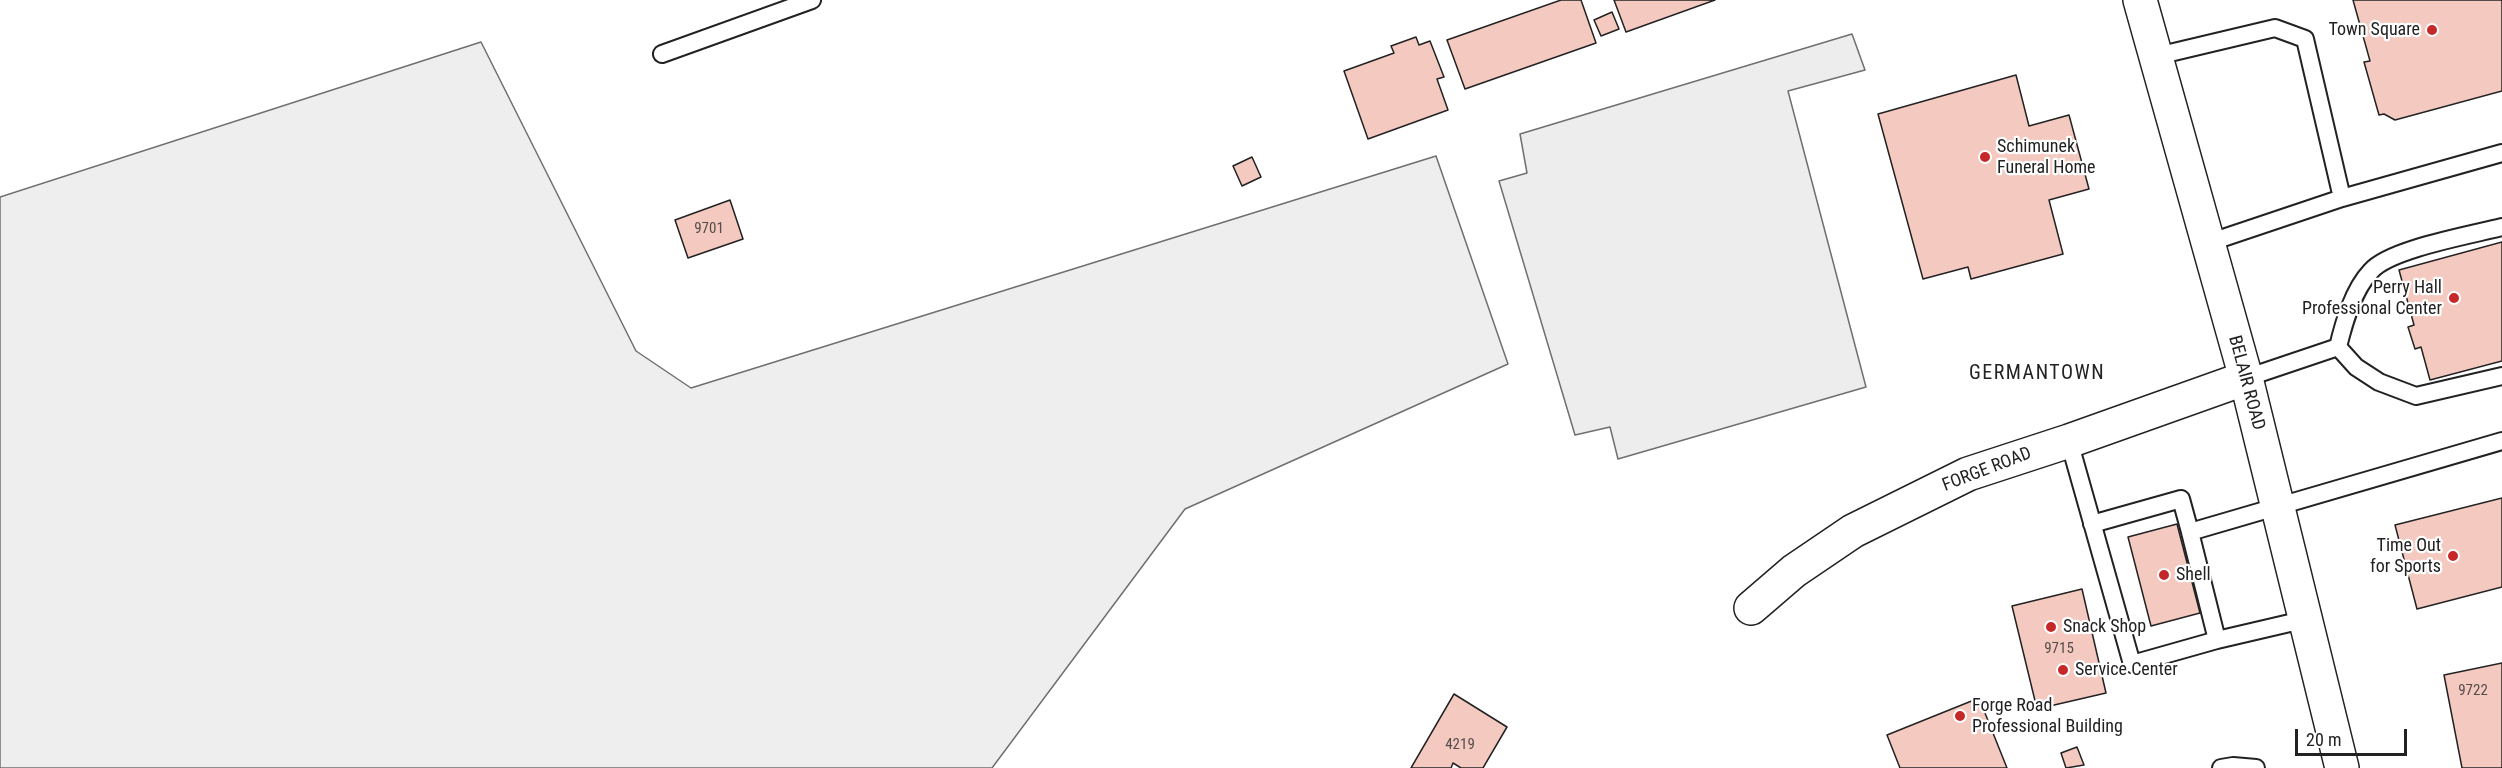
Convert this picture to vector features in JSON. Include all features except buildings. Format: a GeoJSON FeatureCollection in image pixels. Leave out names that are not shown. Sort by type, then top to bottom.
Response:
{"type":"FeatureCollection","features":[{"type":"Feature","properties":{"kind":"main road","name":"BELAIR ROAD"},"geometry":{"type":"LineString","coordinates":[[2140,0],[2246,378],[2342,768]]}},
{"type":"Feature","properties":{"kind":"main road","name":"FORGE ROAD"},"geometry":{"type":"LineString","coordinates":[[1751,608],[1794,571],[1853,531],[1968,474],[2246,378]]}},
{"type":"Feature","properties":{"kind":"lane"},"geometry":{"type":"LineString","coordinates":[[662,54],[812,0]]}},
{"type":"Feature","properties":{"kind":"lane"},"geometry":{"type":"LineString","coordinates":[[2157,56],[2275,28],[2305,39],[2342,198]]}},
{"type":"Feature","properties":{"kind":"lane"},"geometry":{"type":"LineString","coordinates":[[2208,243],[2342,198],[2502,153]]}},
{"type":"Feature","properties":{"kind":"lane"},"geometry":{"type":"LineString","coordinates":[[2338,347],[2345,315],[2371,271],[2388,257],[2502,227]]}},
{"type":"Feature","properties":{"kind":"lane"},"geometry":{"type":"LineString","coordinates":[[2338,347],[2356,367],[2379,382],[2416,396],[2502,376]]}},
{"type":"Feature","properties":{"kind":"lane"},"geometry":{"type":"LineString","coordinates":[[2246,378],[2338,347]]}},
{"type":"Feature","properties":{"kind":"lane"},"geometry":{"type":"LineString","coordinates":[[2069,441],[2132,664],[2217,640],[2307,619]]}},
{"type":"Feature","properties":{"kind":"lane"},"geometry":{"type":"LineString","coordinates":[[2190,532],[2502,441]]}},
{"type":"Feature","properties":{"kind":"lane"},"geometry":{"type":"LineString","coordinates":[[2092,524],[2181,499],[2217,640]]}},
{"type":"Feature","properties":{"kind":"lane"},"geometry":{"type":"LineString","coordinates":[[2221,768],[2233,766],[2256,768]]}},
{"type":"Feature","properties":{"kind":"shaded area"},"geometry":{"type":"Polygon","coordinates":[[[1852,34],[1865,70],[1788,91],[1866,387],[1618,459],[1610,427],[1575,435],[1499,181],[1527,173],[1520,134],[1852,34]]]}},
{"type":"Feature","properties":{"kind":"shaded area"},"geometry":{"type":"Polygon","coordinates":[[[481,42],[636,351],[691,388],[1436,156],[1508,364],[1185,509],[992,768],[0,768],[0,197],[481,42]]]}},
{"type":"Feature","properties":{"kind":"place","name":"Town Square"},"geometry":{"type":"Point","coordinates":[2432,30]}},
{"type":"Feature","properties":{"kind":"place","name":"Schimunek Funeral Home"},"geometry":{"type":"Point","coordinates":[1985,157]}},
{"type":"Feature","properties":{"kind":"place","name":"Perry Hall Professional Center"},"geometry":{"type":"Point","coordinates":[2454,298]}},
{"type":"Feature","properties":{"kind":"place","name":"Time Out for Sports"},"geometry":{"type":"Point","coordinates":[2453,556]}},
{"type":"Feature","properties":{"kind":"place","name":"Shell"},"geometry":{"type":"Point","coordinates":[2164,575]}},
{"type":"Feature","properties":{"kind":"place","name":"Snack Shop"},"geometry":{"type":"Point","coordinates":[2051,627]}},
{"type":"Feature","properties":{"kind":"place","name":"Service Center"},"geometry":{"type":"Point","coordinates":[2063,670]}},
{"type":"Feature","properties":{"kind":"place","name":"Forge Road Professional Building"},"geometry":{"type":"Point","coordinates":[1960,716]}},
{"type":"Feature","properties":{"kind":"district","name":"GERMANTOWN"},"geometry":{"type":"Point","coordinates":[2037,374]}}]}
